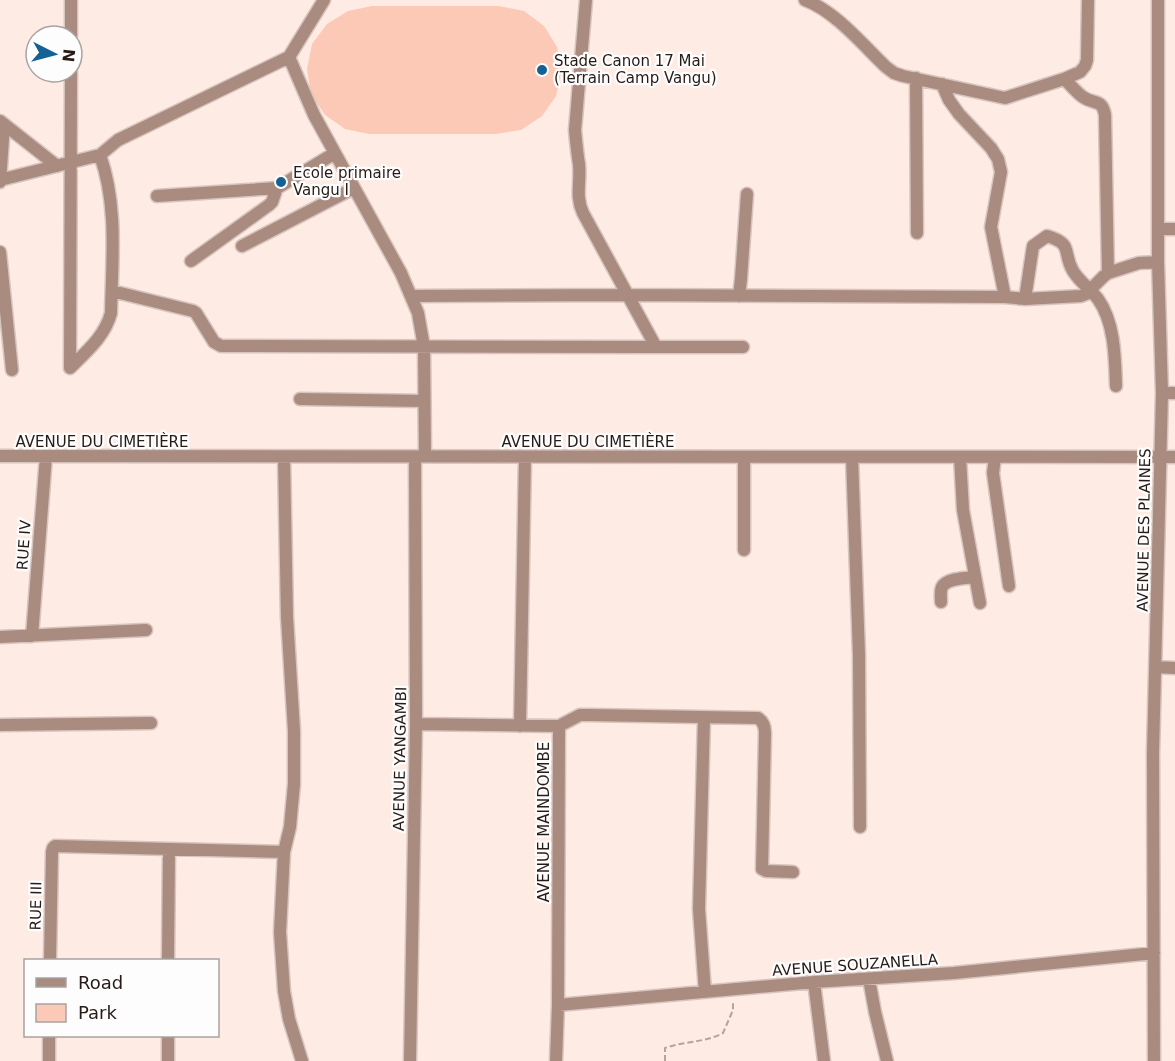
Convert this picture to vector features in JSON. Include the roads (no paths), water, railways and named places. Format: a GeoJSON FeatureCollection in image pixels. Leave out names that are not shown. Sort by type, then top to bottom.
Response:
{"type":"FeatureCollection","features":[{"type":"Feature","properties":{"kind":"street"},"geometry":{"type":"LineString","coordinates":[[71,0],[71,24]]}},
{"type":"Feature","properties":{"kind":"street"},"geometry":{"type":"LineString","coordinates":[[2,122],[0,181],[100,155],[118,140],[289,57],[324,0]]}},
{"type":"Feature","properties":{"kind":"street"},"geometry":{"type":"LineString","coordinates":[[586,0],[575,129],[579,165],[578,200],[656,347]]}},
{"type":"Feature","properties":{"kind":"street"},"geometry":{"type":"LineString","coordinates":[[810,1],[842,24],[894,73],[1005,98],[1080,72],[1087,60],[1088,0]]}},
{"type":"Feature","properties":{"kind":"street","name":"AVENUE DES PLAINES"},"geometry":{"type":"LineString","coordinates":[[1154,1061],[1153,753],[1162,393],[1158,262],[1158,0]]}},
{"type":"Feature","properties":{"kind":"street","name":"AVENUE YANGAMBI"},"geometry":{"type":"LineString","coordinates":[[289,57],[314,115],[412,296],[418,313],[424,347],[424,401],[420,457],[410,1061]]}},
{"type":"Feature","properties":{"kind":"street"},"geometry":{"type":"LineString","coordinates":[[916,78],[917,232]]}},
{"type":"Feature","properties":{"kind":"street"},"geometry":{"type":"LineString","coordinates":[[1064,79],[1083,97],[1101,103],[1104,108],[1108,273]]}},
{"type":"Feature","properties":{"kind":"street"},"geometry":{"type":"LineString","coordinates":[[71,84],[70,368],[95,343],[108,323],[111,313],[113,222],[108,183],[100,155]]}},
{"type":"Feature","properties":{"kind":"street"},"geometry":{"type":"LineString","coordinates":[[942,84],[958,114],[991,148],[998,159],[1001,172],[991,227],[1005,297]]}},
{"type":"Feature","properties":{"kind":"street"},"geometry":{"type":"LineString","coordinates":[[2,122],[57,166]]}},
{"type":"Feature","properties":{"kind":"street"},"geometry":{"type":"LineString","coordinates":[[157,196],[277,188],[335,153]]}},
{"type":"Feature","properties":{"kind":"street"},"geometry":{"type":"LineString","coordinates":[[192,261],[269,205],[277,188]]}},
{"type":"Feature","properties":{"kind":"street"},"geometry":{"type":"LineString","coordinates":[[242,246],[354,188]]}},
{"type":"Feature","properties":{"kind":"street"},"geometry":{"type":"LineString","coordinates":[[739,296],[747,194]]}},
{"type":"Feature","properties":{"kind":"street"},"geometry":{"type":"LineString","coordinates":[[1158,229],[1175,229]]}},
{"type":"Feature","properties":{"kind":"street"},"geometry":{"type":"LineString","coordinates":[[1025,299],[1033,246],[1047,236],[1059,239],[1067,249],[1072,270],[1090,289],[1102,306],[1108,320],[1113,344],[1116,386]]}},
{"type":"Feature","properties":{"kind":"street"},"geometry":{"type":"LineString","coordinates":[[0,252],[12,370]]}},
{"type":"Feature","properties":{"kind":"street"},"geometry":{"type":"LineString","coordinates":[[412,296],[627,295],[1025,299],[1076,297],[1086,294],[1108,273],[1139,263],[1158,262]]}},
{"type":"Feature","properties":{"kind":"street"},"geometry":{"type":"LineString","coordinates":[[112,291],[193,310],[214,342],[221,346],[743,347]]}},
{"type":"Feature","properties":{"kind":"street"},"geometry":{"type":"LineString","coordinates":[[1162,393],[1175,393]]}},
{"type":"Feature","properties":{"kind":"street"},"geometry":{"type":"LineString","coordinates":[[300,399],[424,401]]}},
{"type":"Feature","properties":{"kind":"street","name":"AVENUE DU CIMETIÈRE"},"geometry":{"type":"LineString","coordinates":[[0,456],[1175,457]]}},
{"type":"Feature","properties":{"kind":"street","name":"RUE IV"},"geometry":{"type":"LineString","coordinates":[[32,636],[46,456]]}},
{"type":"Feature","properties":{"kind":"street"},"geometry":{"type":"LineString","coordinates":[[284,457],[287,617],[294,731],[294,784],[290,827],[284,852],[280,932],[283,981],[289,1019],[302,1061]]}},
{"type":"Feature","properties":{"kind":"street"},"geometry":{"type":"LineString","coordinates":[[520,726],[525,457]]}},
{"type":"Feature","properties":{"kind":"street"},"geometry":{"type":"LineString","coordinates":[[744,457],[744,550]]}},
{"type":"Feature","properties":{"kind":"street"},"geometry":{"type":"LineString","coordinates":[[852,457],[860,655],[860,827]]}},
{"type":"Feature","properties":{"kind":"street"},"geometry":{"type":"LineString","coordinates":[[960,457],[964,521],[980,603]]}},
{"type":"Feature","properties":{"kind":"street"},"geometry":{"type":"LineString","coordinates":[[995,458],[993,473],[1009,586]]}},
{"type":"Feature","properties":{"kind":"street"},"geometry":{"type":"LineString","coordinates":[[941,602],[942,588],[945,584],[952,580],[975,577]]}},
{"type":"Feature","properties":{"kind":"street"},"geometry":{"type":"LineString","coordinates":[[0,637],[146,630]]}},
{"type":"Feature","properties":{"kind":"street"},"geometry":{"type":"LineString","coordinates":[[1156,667],[1175,668]]}},
{"type":"Feature","properties":{"kind":"street"},"geometry":{"type":"LineString","coordinates":[[559,726],[580,715],[758,718],[764,724],[765,733],[762,869],[794,872]]}},
{"type":"Feature","properties":{"kind":"street"},"geometry":{"type":"LineString","coordinates":[[704,718],[699,909],[705,992]]}},
{"type":"Feature","properties":{"kind":"street"},"geometry":{"type":"LineString","coordinates":[[0,725],[151,723]]}},
{"type":"Feature","properties":{"kind":"street","name":"AVENUE MAINDOMBE"},"geometry":{"type":"LineString","coordinates":[[416,724],[559,726],[556,1061]]}},
{"type":"Feature","properties":{"kind":"street","name":"RUE III"},"geometry":{"type":"LineString","coordinates":[[50,959],[53,848],[58,846],[169,849]]}},
{"type":"Feature","properties":{"kind":"street"},"geometry":{"type":"LineString","coordinates":[[168,959],[169,849],[284,852]]}},
{"type":"Feature","properties":{"kind":"street","name":"AVENUE SOUZANELLA"},"geometry":{"type":"LineString","coordinates":[[558,1005],[814,982],[954,973],[1154,953]]}},
{"type":"Feature","properties":{"kind":"street"},"geometry":{"type":"LineString","coordinates":[[869,979],[887,1061]]}},
{"type":"Feature","properties":{"kind":"street"},"geometry":{"type":"LineString","coordinates":[[814,982],[824,1061]]}},
{"type":"Feature","properties":{"kind":"street"},"geometry":{"type":"LineString","coordinates":[[49,1037],[49,1061]]}},
{"type":"Feature","properties":{"kind":"street"},"geometry":{"type":"LineString","coordinates":[[168,1037],[168,1061]]}},
{"type":"Feature","properties":{"kind":"place","name":"Stade Canon 17 Mai (Terrain Camp Vangu)"},"geometry":{"type":"Point","coordinates":[542,70]}},
{"type":"Feature","properties":{"kind":"place","name":"Ecole primaire Vangu I"},"geometry":{"type":"Point","coordinates":[281,182]}}]}
